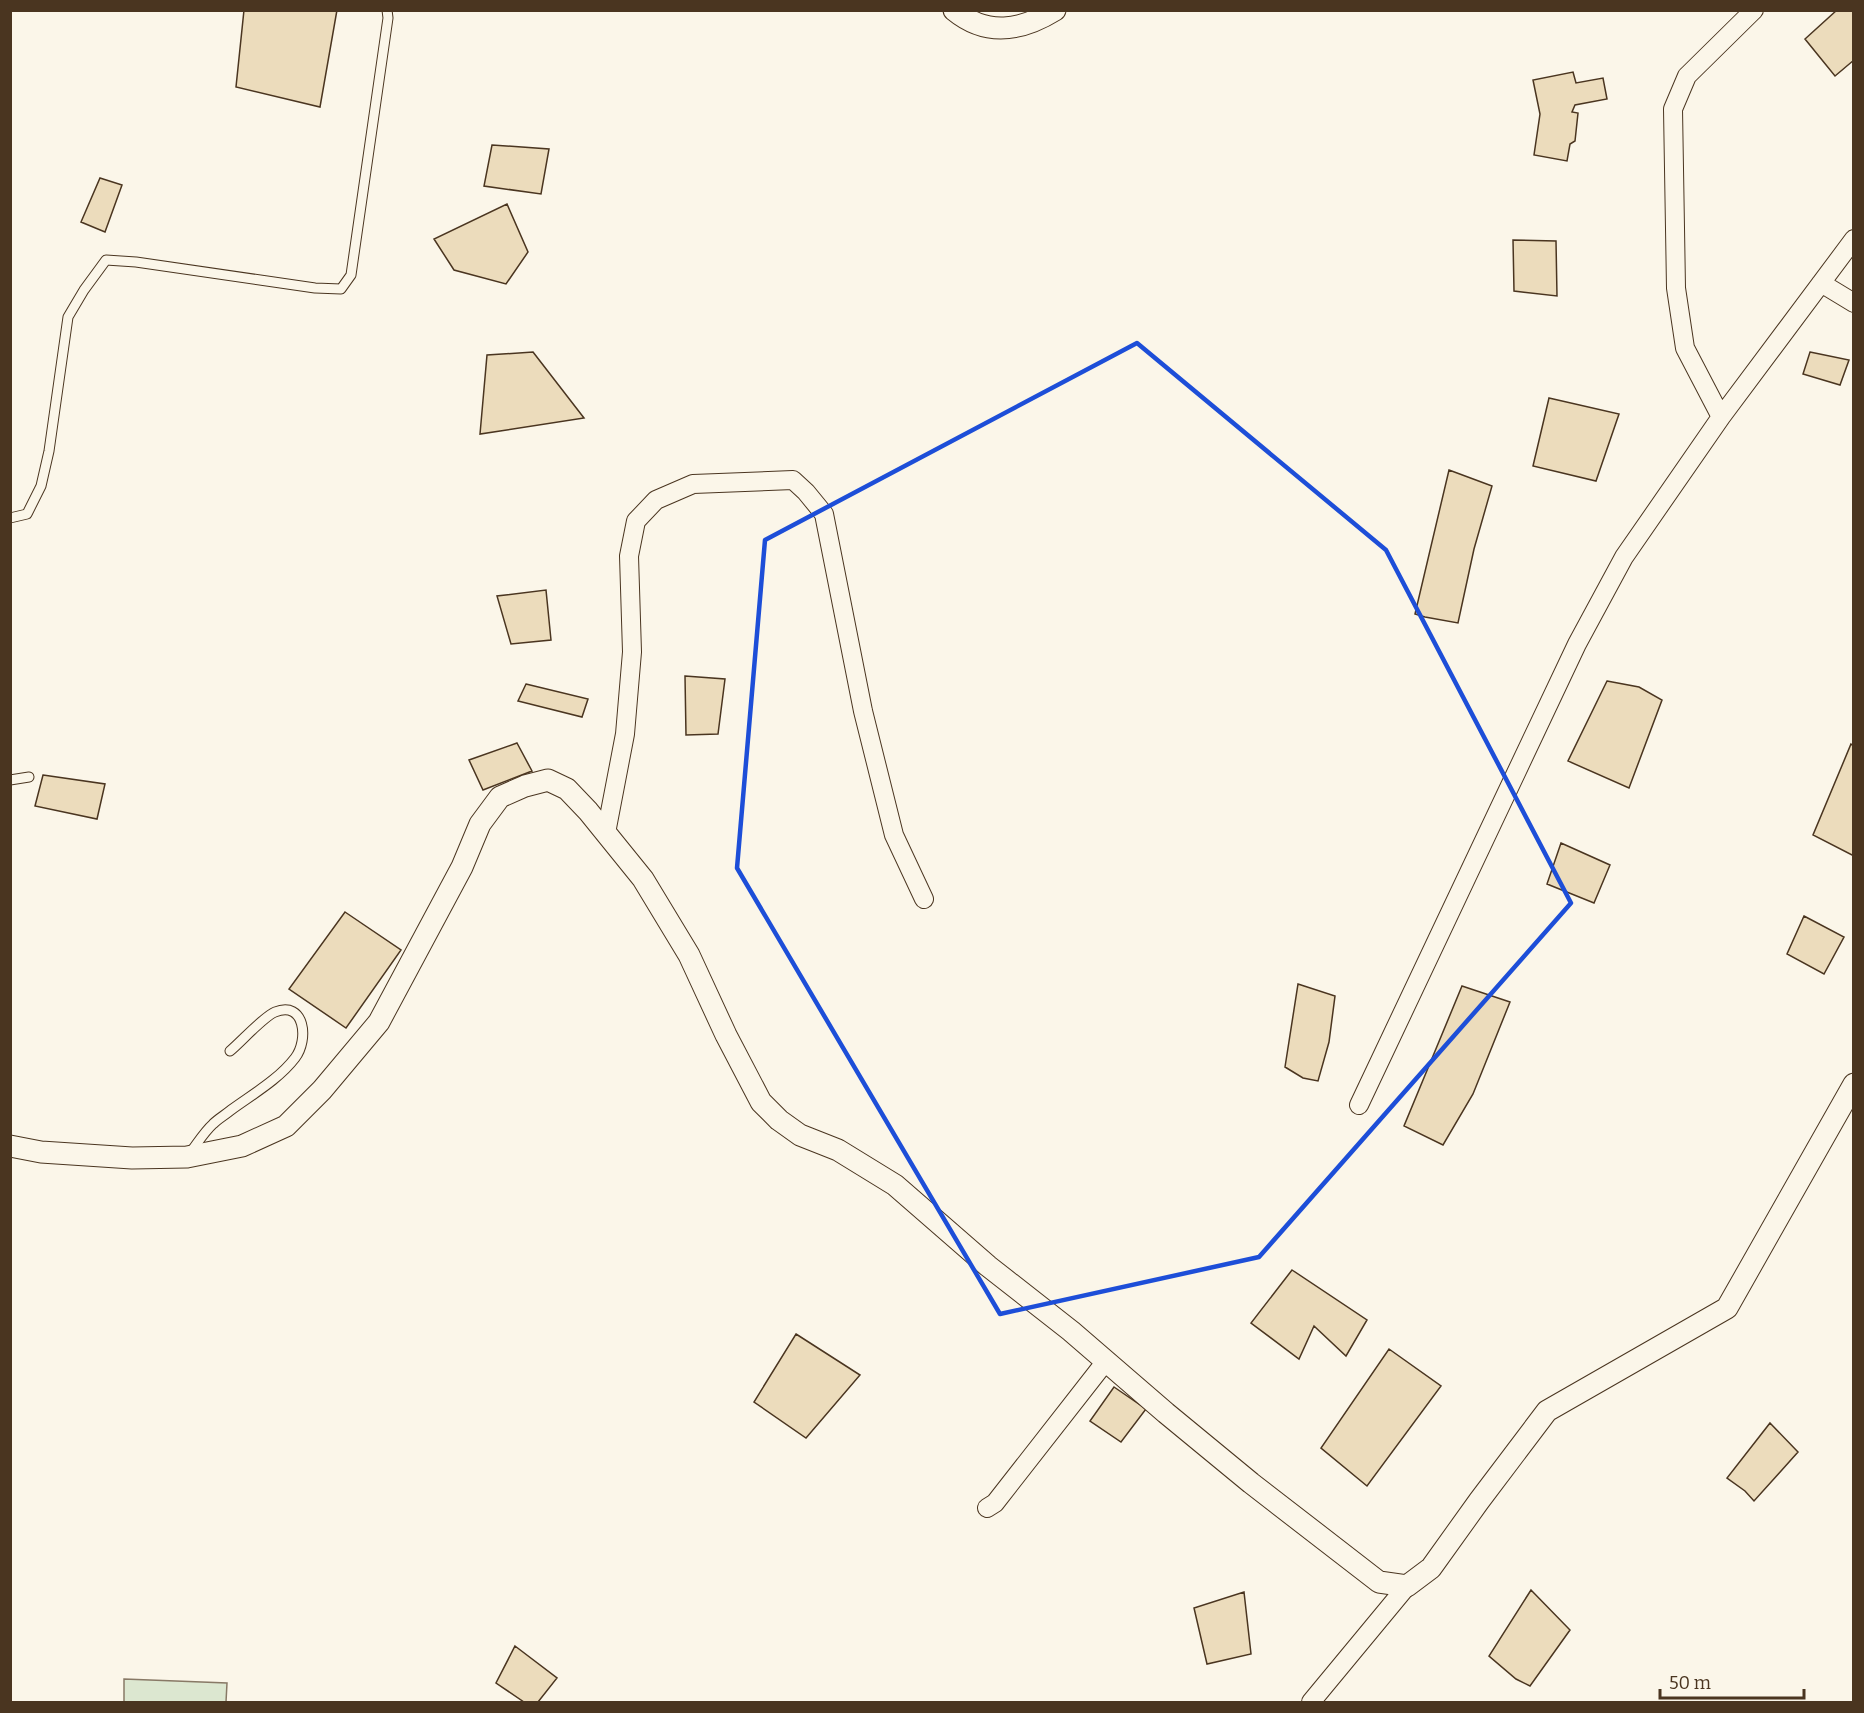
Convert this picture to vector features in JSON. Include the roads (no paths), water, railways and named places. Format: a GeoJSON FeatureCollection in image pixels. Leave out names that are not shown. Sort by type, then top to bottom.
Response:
{"type":"FeatureCollection","features":[{"type":"Feature","properties":{"kind":"street"},"geometry":{"type":"LineString","coordinates":[[954,10],[964,18],[982,26],[999,29],[1015,28],[1037,21],[1055,10]]}},
{"type":"Feature","properties":{"kind":"street"},"geometry":{"type":"LineString","coordinates":[[1721,417],[1685,348],[1677,298],[1673,109],[1687,76],[1754,10]]}},
{"type":"Feature","properties":{"kind":"street"},"geometry":{"type":"LineString","coordinates":[[1359,1105],[1577,644],[1624,557],[1721,417],[1854,239]]}},
{"type":"Feature","properties":{"kind":"street"},"geometry":{"type":"LineString","coordinates":[[1821,283],[1854,303]]}},
{"type":"Feature","properties":{"kind":"street"},"geometry":{"type":"LineString","coordinates":[[606,833],[625,734],[632,652],[629,556],[636,521],[656,500],[693,484],[793,480],[824,514],[863,711],[894,835],[924,899]]}},
{"type":"Feature","properties":{"kind":"street"},"geometry":{"type":"LineString","coordinates":[[10,1146],[41,1152],[132,1158],[187,1157],[242,1146],[286,1126],[322,1090],[379,1022],[462,867],[480,824],[500,797],[525,786],[548,780],[567,789],[588,811],[642,879],[689,955],[726,1035],[761,1102],[780,1120],[800,1135],[838,1150],[896,1185],[988,1266],[1071,1331],[1234,1469],[1379,1582],[1407,1586]]}},
{"type":"Feature","properties":{"kind":"street"},"geometry":{"type":"LineString","coordinates":[[1311,1702],[1407,1586],[1431,1568],[1548,1411],[1727,1308],[1854,1084]]}},
{"type":"Feature","properties":{"kind":"street"},"geometry":{"type":"LineString","coordinates":[[987,1508],[995,1503],[1106,1361]]}},
{"type":"Feature","properties":{"kind":"lane"},"geometry":{"type":"LineString","coordinates":[[10,518],[27,514],[40,486],[49,451],[68,317],[106,260],[136,262],[315,288],[341,289],[351,275],[388,18],[387,10]]}},
{"type":"Feature","properties":{"kind":"lane"},"geometry":{"type":"LineString","coordinates":[[10,780],[29,777]]}},
{"type":"Feature","properties":{"kind":"lane"},"geometry":{"type":"LineString","coordinates":[[187,1157],[213,1124],[283,1072],[297,1055],[302,1044],[303,1024],[291,1011],[282,1010],[272,1013],[230,1051]]}}]}
